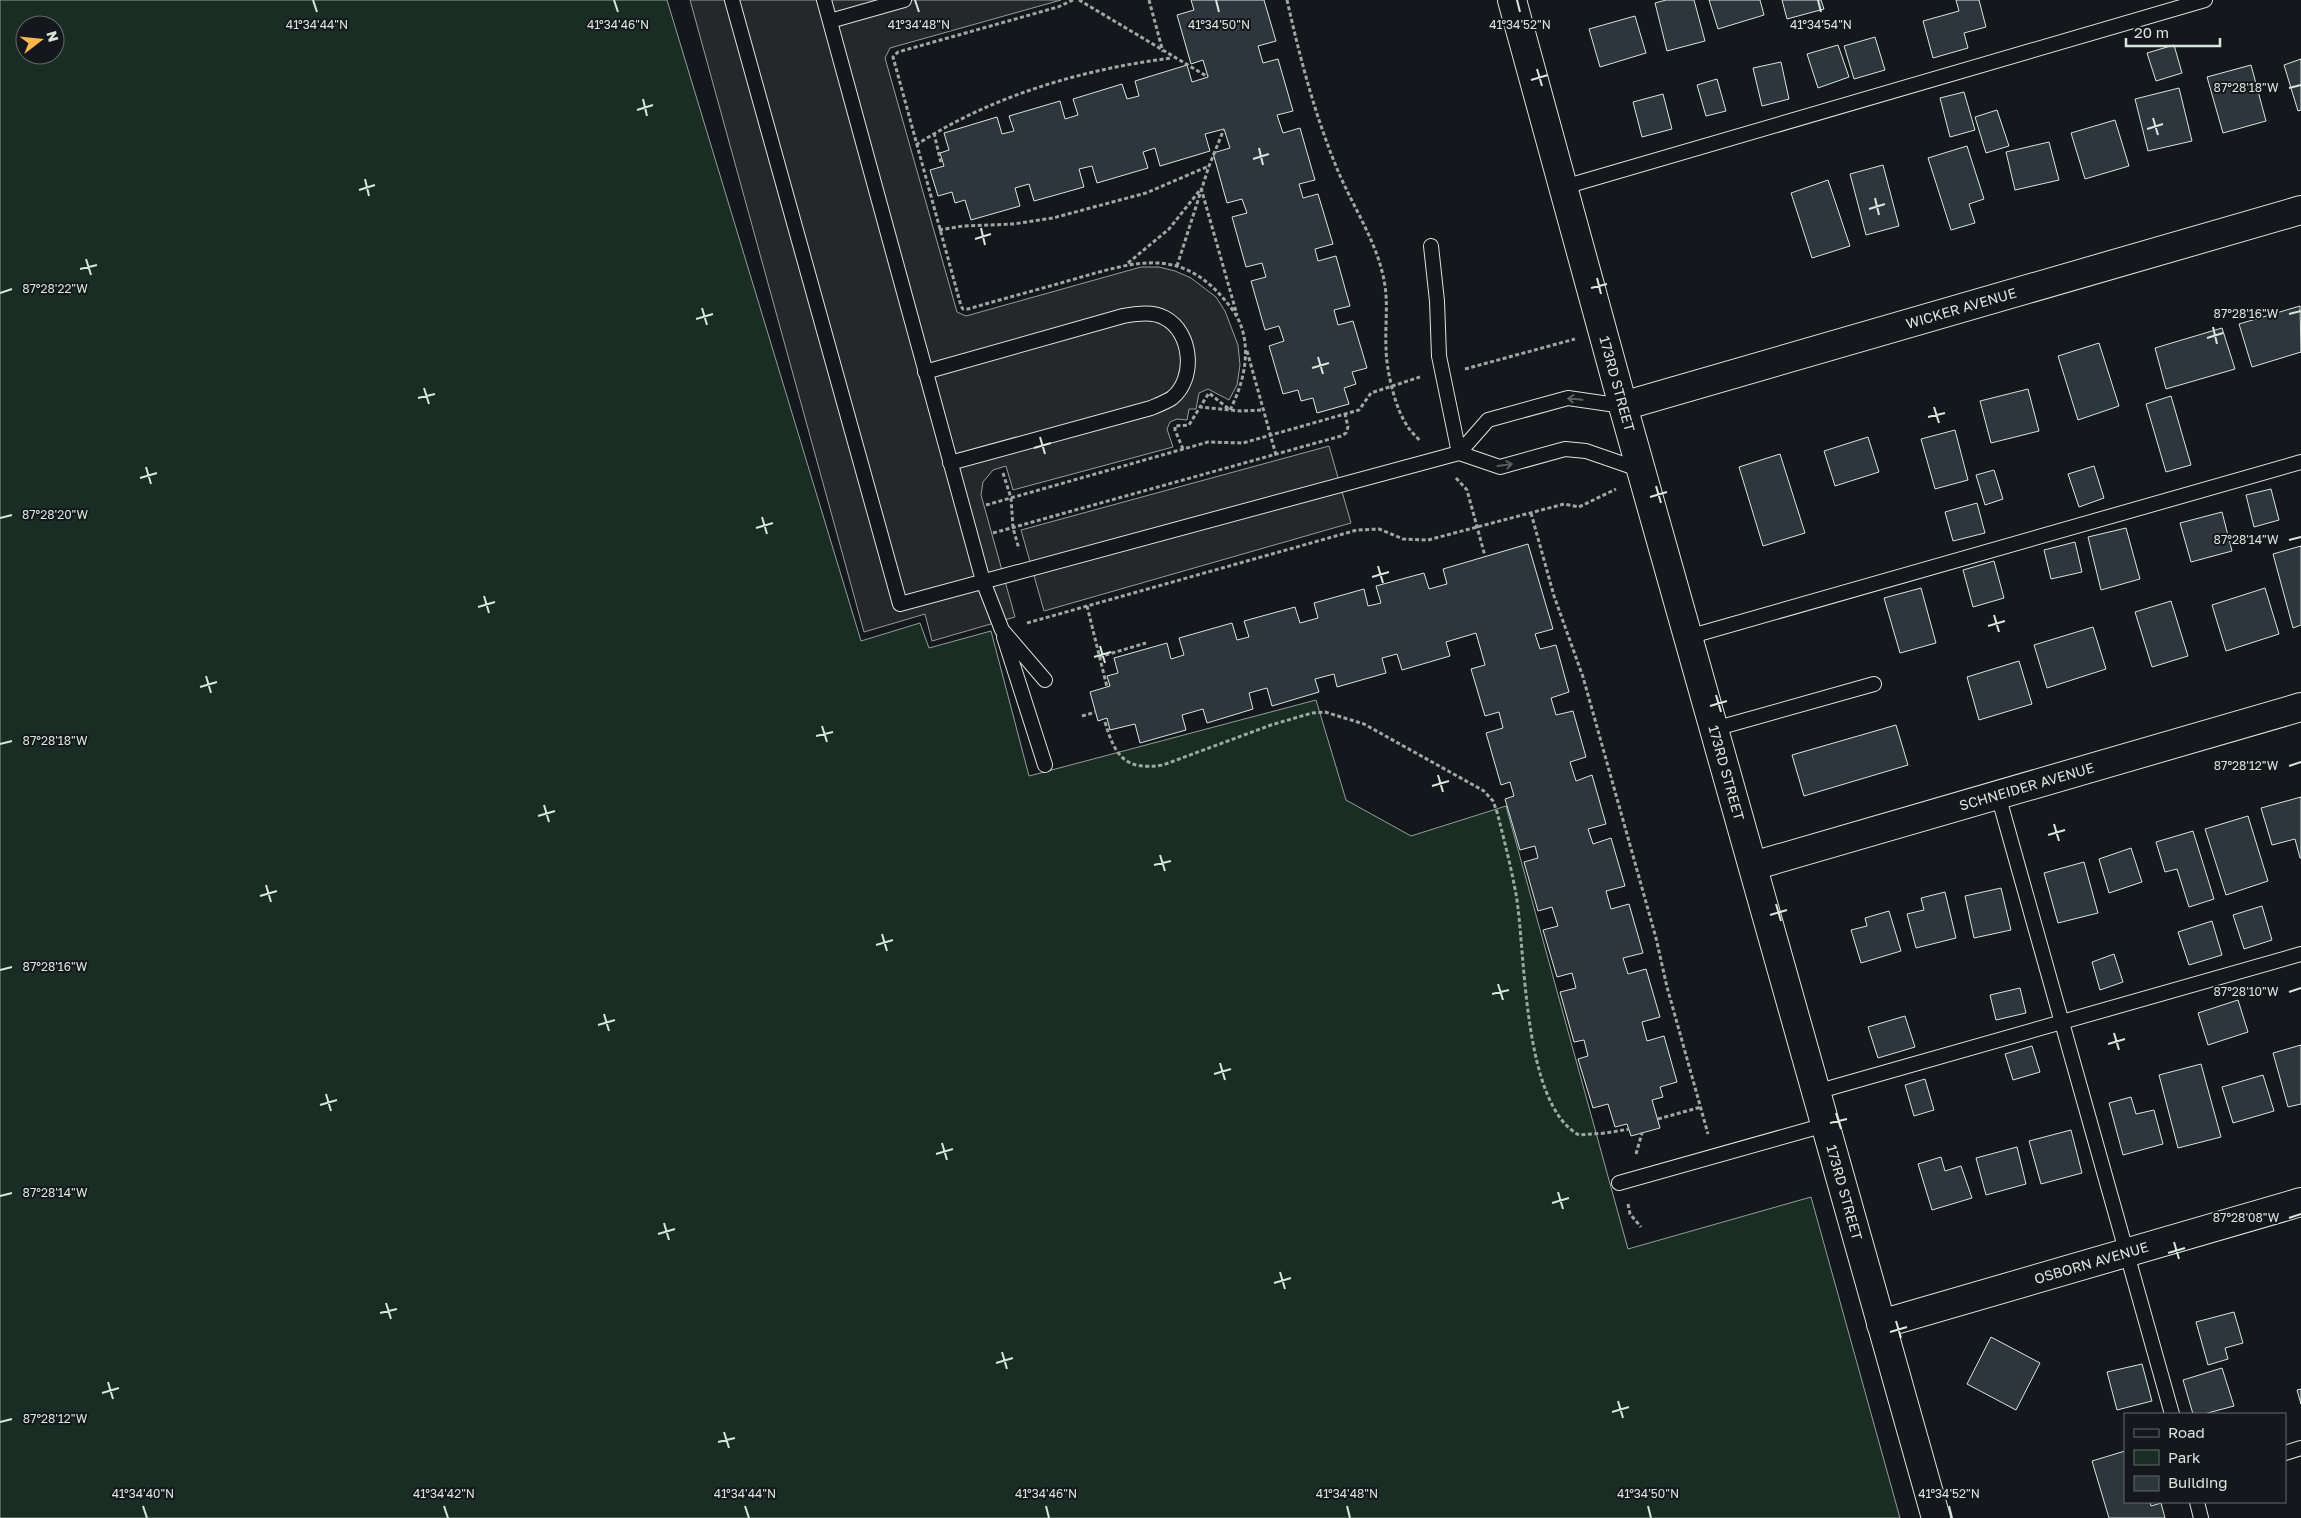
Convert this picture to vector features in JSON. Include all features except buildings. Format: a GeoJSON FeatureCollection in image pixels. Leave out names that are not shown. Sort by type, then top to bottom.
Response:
{"type":"FeatureCollection","features":[{"type":"Feature","properties":{"kind":"street","name":"173RD STREET"},"geometry":{"type":"LineString","coordinates":[[1512,0],[1602,331],[1936,1518]]}},
{"type":"Feature","properties":{"kind":"street","name":"WICKER AVENUE"},"geometry":{"type":"LineString","coordinates":[[1623,406],[2301,210]]}},
{"type":"Feature","properties":{"kind":"street","name":"SCHNEIDER AVENUE"},"geometry":{"type":"LineString","coordinates":[[1753,866],[2301,707]]}},
{"type":"Feature","properties":{"kind":"street","name":"OSBORN AVENUE"},"geometry":{"type":"LineString","coordinates":[[1881,1324],[2301,1202]]}},
{"type":"Feature","properties":{"kind":"lane"},"geometry":{"type":"LineString","coordinates":[[732,0],[900,604],[1459,452],[1488,420],[1568,398],[1623,406]]}},
{"type":"Feature","properties":{"kind":"lane"},"geometry":{"type":"LineString","coordinates":[[824,0],[983,581],[1002,630],[1044,765]]}},
{"type":"Feature","properties":{"kind":"lane"},"geometry":{"type":"LineString","coordinates":[[830,21],[904,0]]}},
{"type":"Feature","properties":{"kind":"lane"},"geometry":{"type":"LineString","coordinates":[[1564,187],[2205,0]]}},
{"type":"Feature","properties":{"kind":"lane"},"geometry":{"type":"LineString","coordinates":[[1431,246],[1437,301],[1439,356],[1459,452]]}},
{"type":"Feature","properties":{"kind":"lane"},"geometry":{"type":"LineString","coordinates":[[926,372],[1123,316],[1144,313],[1165,318],[1178,330],[1186,346],[1189,367],[1183,384],[1173,398],[1151,408],[950,463]]}},
{"type":"Feature","properties":{"kind":"lane"},"geometry":{"type":"LineString","coordinates":[[1459,452],[1500,467],[1564,449],[1586,451],[1642,474]]}},
{"type":"Feature","properties":{"kind":"lane"},"geometry":{"type":"LineString","coordinates":[[1688,637],[2301,462]]}},
{"type":"Feature","properties":{"kind":"lane"},"geometry":{"type":"LineString","coordinates":[[1002,630],[1045,680]]}},
{"type":"Feature","properties":{"kind":"lane"},"geometry":{"type":"LineString","coordinates":[[1714,729],[1874,684]]}},
{"type":"Feature","properties":{"kind":"lane"},"geometry":{"type":"LineString","coordinates":[[1998,795],[2172,1413]]}},
{"type":"Feature","properties":{"kind":"lane"},"geometry":{"type":"LineString","coordinates":[[1816,1092],[2301,954]]}},
{"type":"Feature","properties":{"kind":"lane"},"geometry":{"type":"LineString","coordinates":[[1619,1183],[1825,1125]]}},
{"type":"Feature","properties":{"kind":"lane"},"geometry":{"type":"LineString","coordinates":[[2286,1453],[2301,1448]]}},
{"type":"Feature","properties":{"kind":"lane"},"geometry":{"type":"LineString","coordinates":[[2197,1503],[2201,1518]]}},
{"type":"Feature","properties":{"kind":"path"},"geometry":{"type":"LineString","coordinates":[[1073,0],[1058,7],[894,54],[893,62],[963,309],[1127,264],[1154,262],[1177,266],[1192,272],[1210,285],[1237,316]]}},
{"type":"Feature","properties":{"kind":"path"},"geometry":{"type":"LineString","coordinates":[[1079,0],[1172,58],[1208,77]]}},
{"type":"Feature","properties":{"kind":"path"},"geometry":{"type":"LineString","coordinates":[[1149,0],[1163,52]]}},
{"type":"Feature","properties":{"kind":"path"},"geometry":{"type":"LineString","coordinates":[[1287,0],[1298,52],[1313,104],[1337,169],[1371,239],[1383,275],[1387,364],[1392,386],[1407,426],[1467,490],[1485,556]]}},
{"type":"Feature","properties":{"kind":"path"},"geometry":{"type":"LineString","coordinates":[[916,145],[934,133],[997,102],[1026,92],[1108,69],[1172,58]]}},
{"type":"Feature","properties":{"kind":"path"},"geometry":{"type":"LineString","coordinates":[[1177,266],[1201,188],[1224,129]]}},
{"type":"Feature","properties":{"kind":"path"},"geometry":{"type":"LineString","coordinates":[[934,133],[941,163]]}},
{"type":"Feature","properties":{"kind":"path"},"geometry":{"type":"LineString","coordinates":[[940,230],[963,226],[1014,224],[1053,218],[1146,193],[1209,166]]}},
{"type":"Feature","properties":{"kind":"path"},"geometry":{"type":"LineString","coordinates":[[1127,264],[1169,229],[1201,188]]}},
{"type":"Feature","properties":{"kind":"path"},"geometry":{"type":"LineString","coordinates":[[1201,188],[1276,455]]}},
{"type":"Feature","properties":{"kind":"path"},"geometry":{"type":"LineString","coordinates":[[964,511],[1208,442],[1242,443],[1271,436],[1359,410],[1371,393],[1420,377],[1443,376],[1602,331]]}},
{"type":"Feature","properties":{"kind":"path"},"geometry":{"type":"LineString","coordinates":[[1230,410],[1240,392],[1245,373],[1246,348]]}},
{"type":"Feature","properties":{"kind":"path"},"geometry":{"type":"LineString","coordinates":[[1183,450],[1175,426],[1189,425],[1209,393],[1230,410]]}},
{"type":"Feature","properties":{"kind":"path"},"geometry":{"type":"LineString","coordinates":[[1200,407],[1252,412],[1263,410]]}},
{"type":"Feature","properties":{"kind":"path"},"geometry":{"type":"LineString","coordinates":[[971,539],[1341,436],[1346,433],[1348,426],[1345,414]]}},
{"type":"Feature","properties":{"kind":"path"},"geometry":{"type":"LineString","coordinates":[[996,451],[1011,498],[1013,528],[1025,570]]}},
{"type":"Feature","properties":{"kind":"path"},"geometry":{"type":"LineString","coordinates":[[1002,630],[1357,530],[1380,529],[1414,541],[1428,540],[1564,504],[1579,507],[1642,474]]}},
{"type":"Feature","properties":{"kind":"path"},"geometry":{"type":"LineString","coordinates":[[1531,513],[1554,596],[1583,677],[1656,938],[1667,986],[1714,1157]]}},
{"type":"Feature","properties":{"kind":"path"},"geometry":{"type":"LineString","coordinates":[[1087,606],[1107,687]]}},
{"type":"Feature","properties":{"kind":"path"},"geometry":{"type":"LineString","coordinates":[[1099,656],[1146,643]]}},
{"type":"Feature","properties":{"kind":"path"},"geometry":{"type":"LineString","coordinates":[[1082,716],[1096,712]]}},
{"type":"Feature","properties":{"kind":"path"},"geometry":{"type":"LineString","coordinates":[[1105,722],[1112,747],[1120,756],[1132,764],[1147,768],[1163,765],[1271,725],[1312,713],[1325,712],[1364,724],[1484,791],[1493,801],[1497,812],[1516,894],[1533,1044],[1550,1098],[1563,1121],[1579,1135],[1606,1133],[1629,1128]]}},
{"type":"Feature","properties":{"kind":"path"},"geometry":{"type":"LineString","coordinates":[[1658,1120],[1701,1107]]}},
{"type":"Feature","properties":{"kind":"green space"},"geometry":{"type":"Polygon","coordinates":[[[0,0],[667,0],[861,641],[920,623],[929,648],[991,631],[1029,776],[1316,700],[1346,800],[1411,836],[1506,806],[1628,1249],[1811,1197],[1900,1518],[0,1518],[0,0]]]}},
{"type":"Feature","properties":{"kind":"shaded area"},"geometry":{"type":"Polygon","coordinates":[[[690,0],[1061,0],[890,48],[885,58],[957,312],[966,316],[1141,267],[1159,267],[1191,278],[1216,297],[1225,311],[1238,345],[1240,365],[1237,385],[1229,400],[1208,389],[1199,393],[1196,409],[1189,409],[1187,420],[1177,419],[1170,422],[1167,429],[1173,447],[1013,490],[1006,466],[993,470],[983,482],[981,495],[1015,617],[932,641],[925,614],[864,632],[690,0]]]}},
{"type":"Feature","properties":{"kind":"shaded area"},"geometry":{"type":"Polygon","coordinates":[[[1329,446],[1351,523],[1044,611],[1021,530],[1329,446]]]}}]}
